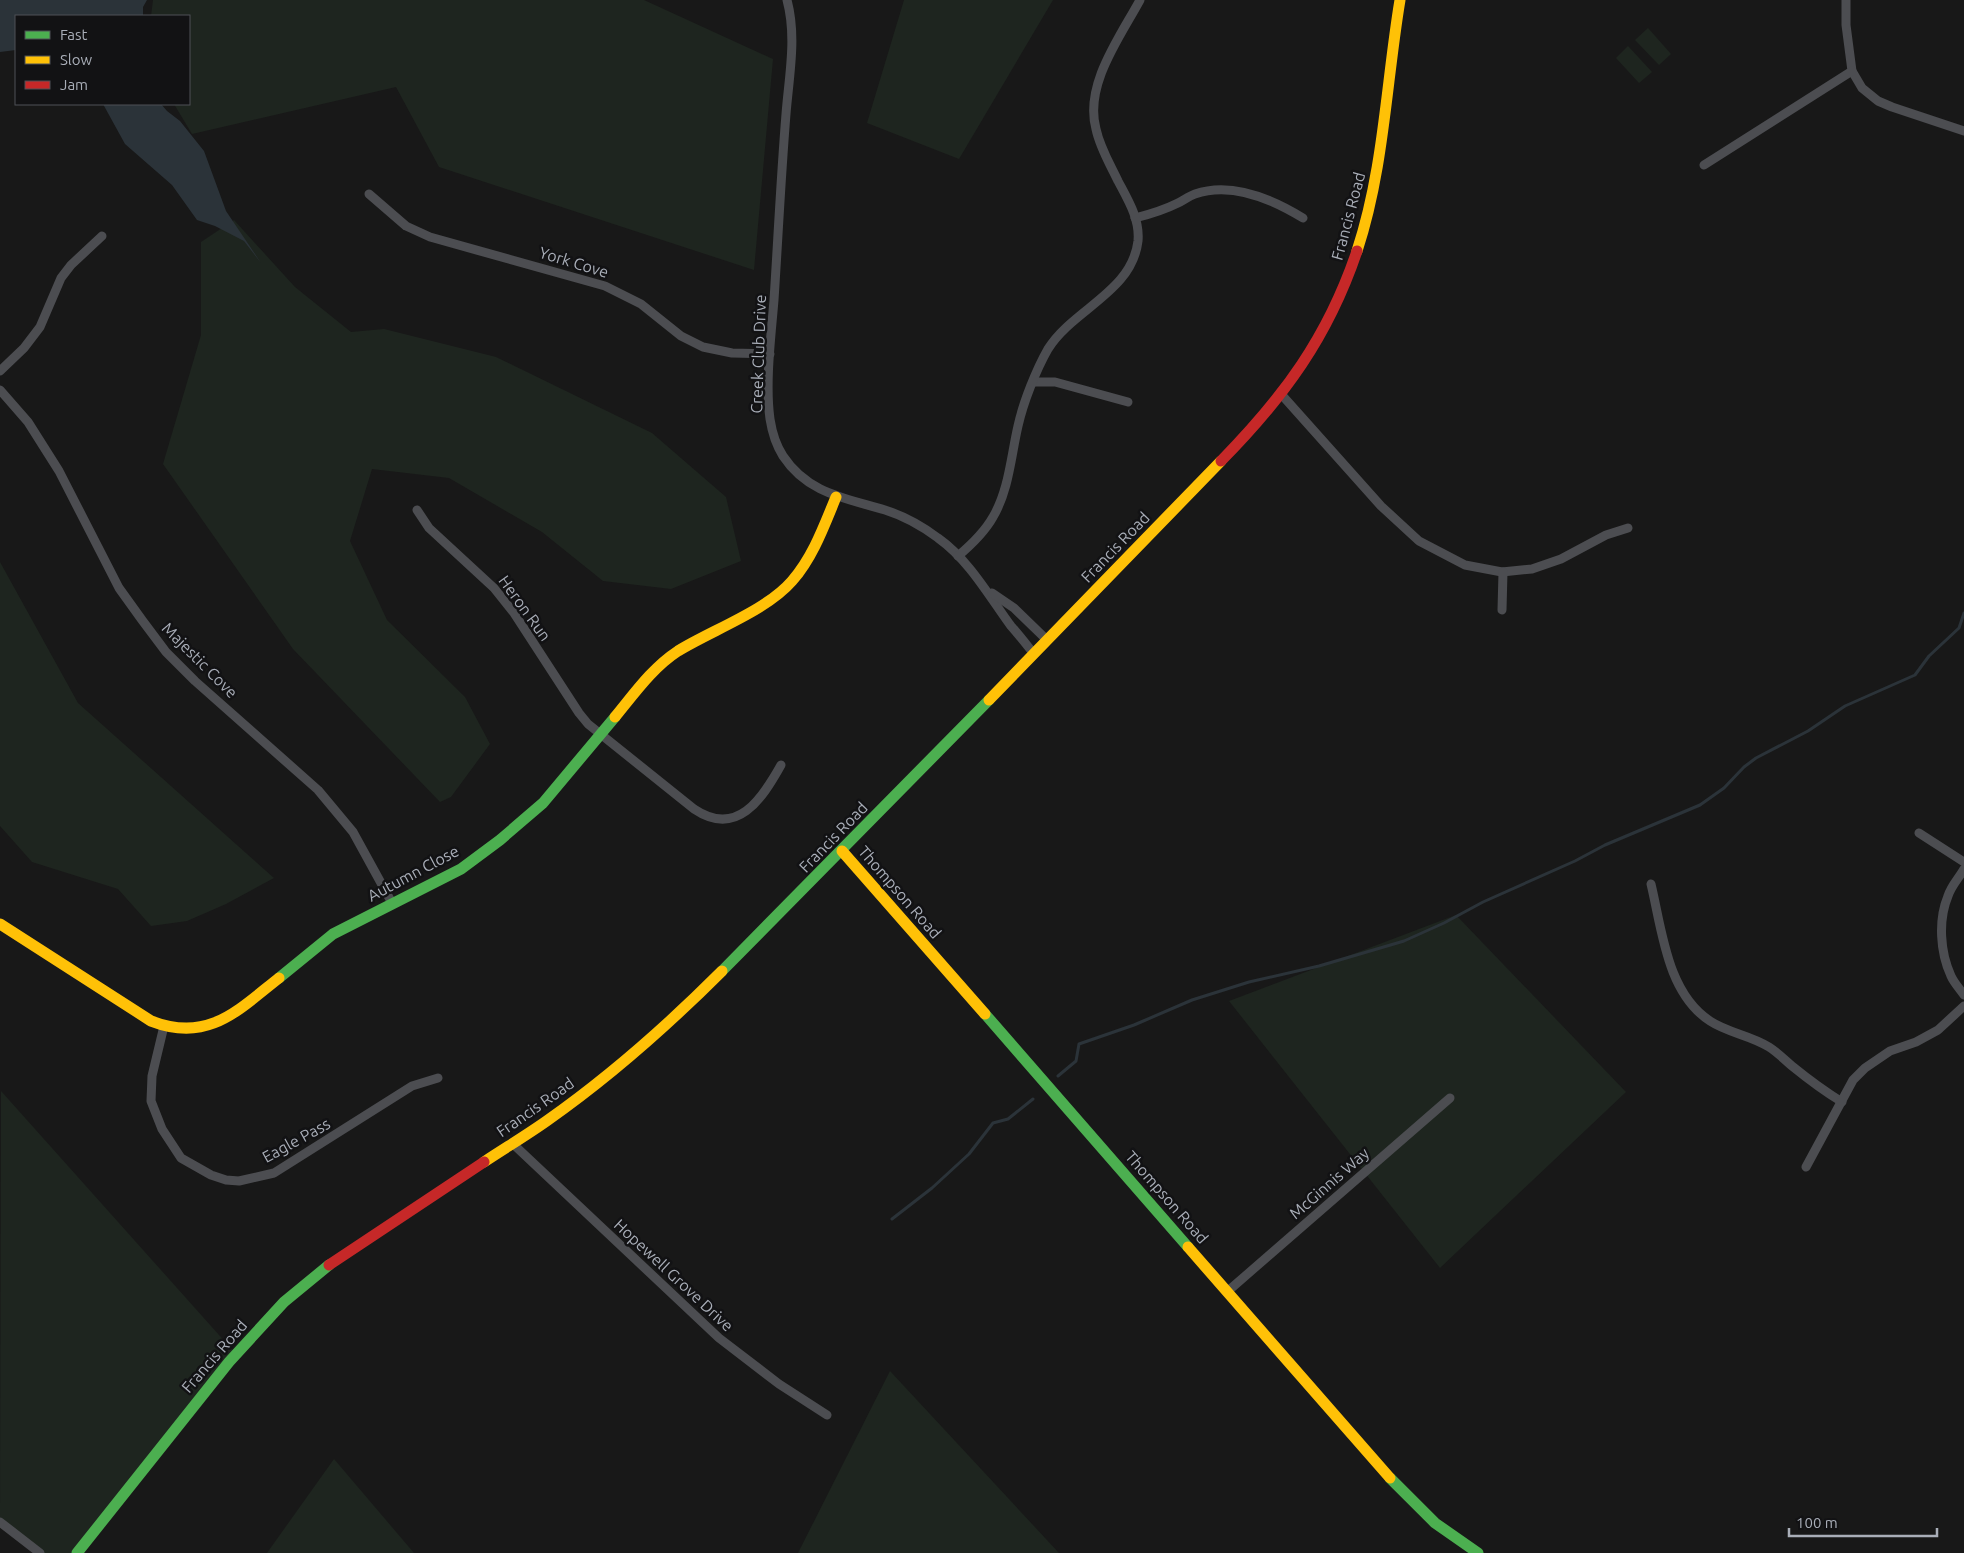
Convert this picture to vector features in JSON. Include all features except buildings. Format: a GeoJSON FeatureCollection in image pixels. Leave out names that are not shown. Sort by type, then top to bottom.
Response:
{"type":"FeatureCollection","features":[{"type":"Feature","properties":{"kind":"street","name":"Creek Club Drive"},"geometry":{"type":"LineString","coordinates":[[787,0],[791,16],[792,46],[770,354],[770,418],[774,438],[791,467],[819,489],[836,497],[887,511],[918,525],[940,539],[958,556],[987,591],[1011,626],[1034,654]]}},
{"type":"Feature","properties":{"kind":"street"},"geometry":{"type":"LineString","coordinates":[[958,556],[976,540],[993,518],[1002,497],[1018,424],[1033,382],[1049,348],[1074,321],[1122,280],[1136,254],[1138,240],[1135,218],[1101,147],[1095,127],[1094,98],[1102,70],[1140,0]]}},
{"type":"Feature","properties":{"kind":"street","name":"Francis Road"},"geometry":{"type":"LineString","coordinates":[[77,1553],[236,1354],[285,1301],[332,1263],[362,1242],[512,1143],[585,1092],[680,1012],[842,851],[1245,437],[1304,364],[1332,315],[1346,284],[1361,241],[1380,160],[1394,33],[1400,0]]}},
{"type":"Feature","properties":{"kind":"street"},"geometry":{"type":"LineString","coordinates":[[1846,0],[1846,25],[1852,71],[1862,88],[1878,101],[1964,131]]}},
{"type":"Feature","properties":{"kind":"street"},"geometry":{"type":"LineString","coordinates":[[1704,165],[1852,71]]}},
{"type":"Feature","properties":{"kind":"street"},"geometry":{"type":"LineString","coordinates":[[1135,218],[1156,213],[1207,190],[1221,188],[1264,198],[1303,218]]}},
{"type":"Feature","properties":{"kind":"street","name":"York Cove"},"geometry":{"type":"LineString","coordinates":[[369,194],[406,226],[430,237],[605,286],[641,304],[682,336],[703,347],[732,353],[770,354]]}},
{"type":"Feature","properties":{"kind":"street"},"geometry":{"type":"LineString","coordinates":[[0,371],[24,348],[40,326],[60,278],[102,236]]}},
{"type":"Feature","properties":{"kind":"street"},"geometry":{"type":"LineString","coordinates":[[1033,382],[1055,382],[1128,402]]}},
{"type":"Feature","properties":{"kind":"street","name":"Majestic Cove"},"geometry":{"type":"LineString","coordinates":[[0,390],[28,422],[58,471],[119,588],[166,652],[195,681],[318,790],[353,832],[392,903]]}},
{"type":"Feature","properties":{"kind":"street"},"geometry":{"type":"LineString","coordinates":[[1281,394],[1381,506],[1419,541],[1465,565],[1503,572],[1532,569],[1583,548],[1606,535],[1628,528]]}},
{"type":"Feature","properties":{"kind":"street","name":"Autumn Close"},"geometry":{"type":"LineString","coordinates":[[0,924],[151,1021],[164,1026],[191,1029],[215,1024],[233,1014],[333,934],[461,869],[500,840],[543,803],[600,733],[652,672],[663,662],[774,598],[791,582],[807,561],[836,497]]}},
{"type":"Feature","properties":{"kind":"street","name":"Heron Run"},"geometry":{"type":"LineString","coordinates":[[417,510],[429,528],[494,588],[514,614],[588,724],[694,809],[706,817],[717,820],[728,819],[742,814],[754,806],[771,783],[781,765]]}},
{"type":"Feature","properties":{"kind":"street"},"geometry":{"type":"LineString","coordinates":[[1502,610],[1503,572]]}},
{"type":"Feature","properties":{"kind":"street","name":"Creek Club Drive"},"geometry":{"type":"LineString","coordinates":[[987,591],[1014,608],[1047,640]]}},
{"type":"Feature","properties":{"kind":"street"},"geometry":{"type":"LineString","coordinates":[[1919,833],[1964,862]]}},
{"type":"Feature","properties":{"kind":"street","name":"Thompson Road"},"geometry":{"type":"LineString","coordinates":[[842,851],[1228,1290],[1398,1487],[1436,1523],[1478,1553]]}},
{"type":"Feature","properties":{"kind":"street"},"geometry":{"type":"LineString","coordinates":[[1964,869],[1948,895],[1944,909],[1942,938],[1946,962],[1952,978],[1964,995]]}},
{"type":"Feature","properties":{"kind":"street"},"geometry":{"type":"LineString","coordinates":[[1651,884],[1669,962],[1688,1001],[1698,1012],[1722,1028],[1757,1040],[1770,1047],[1825,1092],[1842,1102]]}},
{"type":"Feature","properties":{"kind":"street"},"geometry":{"type":"LineString","coordinates":[[1806,1167],[1853,1080],[1865,1068],[1890,1051],[1916,1042],[1933,1033],[1964,1006]]}},
{"type":"Feature","properties":{"kind":"street","name":"Eagle Pass"},"geometry":{"type":"LineString","coordinates":[[164,1026],[152,1076],[152,1101],[162,1129],[181,1158],[211,1175],[226,1180],[240,1181],[274,1172],[412,1086],[438,1078]]}},
{"type":"Feature","properties":{"kind":"street","name":"McGinnis Way"},"geometry":{"type":"LineString","coordinates":[[1228,1290],[1450,1098]]}},
{"type":"Feature","properties":{"kind":"street","name":"Hopewell Grove Drive"},"geometry":{"type":"LineString","coordinates":[[512,1143],[719,1338],[779,1384],[827,1415]]}},
{"type":"Feature","properties":{"kind":"street"},"geometry":{"type":"LineString","coordinates":[[0,1522],[40,1553]]}},
{"type":"Feature","properties":{"kind":"shaded area"},"geometry":{"type":"Polygon","coordinates":[[[0,0],[147,0],[143,7],[143,15],[15,15],[15,50],[0,52],[0,0]]]}},
{"type":"Feature","properties":{"kind":"shaded area"},"geometry":{"type":"Polygon","coordinates":[[[153,0],[644,0],[773,59],[754,270],[439,167],[396,87],[192,134],[175,105],[190,105],[190,15],[151,15],[153,0]]]}},
{"type":"Feature","properties":{"kind":"shaded area"},"geometry":{"type":"Polygon","coordinates":[[[904,0],[1053,0],[959,159],[867,123],[904,0]]]}},
{"type":"Feature","properties":{"kind":"shaded area"},"geometry":{"type":"Polygon","coordinates":[[[1648,28],[1671,54],[1659,65],[1635,40],[1648,28]]]}},
{"type":"Feature","properties":{"kind":"shaded area"},"geometry":{"type":"Polygon","coordinates":[[[1628,46],[1652,72],[1639,83],[1616,58],[1628,46]]]}},
{"type":"Feature","properties":{"kind":"shaded area"},"geometry":{"type":"Polygon","coordinates":[[[104,105],[162,105],[180,121],[204,151],[226,211],[261,263],[244,241],[215,226],[197,220],[172,185],[125,144],[104,105]]]}},
{"type":"Feature","properties":{"kind":"shaded area"},"geometry":{"type":"Polygon","coordinates":[[[234,220],[295,287],[351,332],[384,329],[496,357],[652,433],[726,497],[741,561],[671,589],[603,581],[542,532],[449,478],[372,469],[350,541],[387,620],[465,697],[490,744],[451,797],[440,802],[293,649],[163,464],[201,335],[201,242],[234,220]]]}},
{"type":"Feature","properties":{"kind":"shaded area"},"geometry":{"type":"Polygon","coordinates":[[[0,562],[78,703],[274,878],[226,904],[187,921],[151,926],[118,889],[32,862],[0,826],[0,562]]]}},
{"type":"Feature","properties":{"kind":"shaded area"},"geometry":{"type":"Polygon","coordinates":[[[1456,915],[1626,1092],[1440,1268],[1229,1001],[1456,915]]]}},
{"type":"Feature","properties":{"kind":"shaded area"},"geometry":{"type":"Polygon","coordinates":[[[1,1091],[236,1354],[77,1553],[41,1553],[0,1520],[1,1091]]]}},
{"type":"Feature","properties":{"kind":"shaded area"},"geometry":{"type":"Polygon","coordinates":[[[890,1371],[1059,1553],[798,1553],[890,1371]]]}},
{"type":"Feature","properties":{"kind":"shaded area"},"geometry":{"type":"Polygon","coordinates":[[[334,1459],[414,1553],[267,1553],[334,1459]]]}},
{"type":"Feature","properties":{"kind":"waterway"},"geometry":{"type":"LineString","coordinates":[[1058,1076],[1076,1061],[1079,1044],[1134,1025],[1192,1000],[1249,982],[1319,966],[1404,941],[1444,923],[1483,902],[1575,861],[1605,845],[1700,805],[1724,788],[1744,767],[1756,758],[1808,731],[1845,706],[1915,675],[1929,656],[1959,628],[1964,613]]}},
{"type":"Feature","properties":{"kind":"waterway"},"geometry":{"type":"LineString","coordinates":[[892,1219],[932,1188],[969,1154],[993,1123],[1008,1119],[1033,1099]]}},
{"type":"Feature","properties":{"kind":"traffic: fast"},"geometry":{"type":"LineString","coordinates":[[722,971],[989,700]]}},
{"type":"Feature","properties":{"kind":"traffic: fast"},"geometry":{"type":"LineString","coordinates":[[279,978],[333,934],[461,869],[500,840],[543,803],[615,717]]}},
{"type":"Feature","properties":{"kind":"traffic: fast"},"geometry":{"type":"LineString","coordinates":[[985,1014],[1188,1247]]}},
{"type":"Feature","properties":{"kind":"traffic: fast"},"geometry":{"type":"LineString","coordinates":[[77,1553],[229,1362],[284,1302],[329,1265]]}},
{"type":"Feature","properties":{"kind":"traffic: fast"},"geometry":{"type":"LineString","coordinates":[[1390,1478],[1435,1523],[1478,1553]]}},
{"type":"Feature","properties":{"kind":"traffic: slow"},"geometry":{"type":"LineString","coordinates":[[1357,251],[1366,220],[1379,158],[1400,0]]}},
{"type":"Feature","properties":{"kind":"traffic: slow"},"geometry":{"type":"LineString","coordinates":[[989,700],[1221,461]]}},
{"type":"Feature","properties":{"kind":"traffic: slow"},"geometry":{"type":"LineString","coordinates":[[615,717],[660,665],[678,651],[753,611],[781,592],[799,572],[812,552],[836,497]]}},
{"type":"Feature","properties":{"kind":"traffic: slow"},"geometry":{"type":"LineString","coordinates":[[842,851],[985,1014]]}},
{"type":"Feature","properties":{"kind":"traffic: slow"},"geometry":{"type":"LineString","coordinates":[[0,924],[151,1021],[171,1027],[189,1028],[205,1026],[221,1020],[249,1002],[279,978]]}},
{"type":"Feature","properties":{"kind":"traffic: slow"},"geometry":{"type":"LineString","coordinates":[[484,1162],[540,1126],[616,1068],[681,1011],[722,971]]}},
{"type":"Feature","properties":{"kind":"traffic: slow"},"geometry":{"type":"LineString","coordinates":[[1188,1247],[1390,1478]]}},
{"type":"Feature","properties":{"kind":"traffic: jam"},"geometry":{"type":"LineString","coordinates":[[1221,461],[1265,413],[1302,364],[1332,311],[1357,251]]}},
{"type":"Feature","properties":{"kind":"traffic: jam"},"geometry":{"type":"LineString","coordinates":[[329,1265],[484,1162]]}}]}
